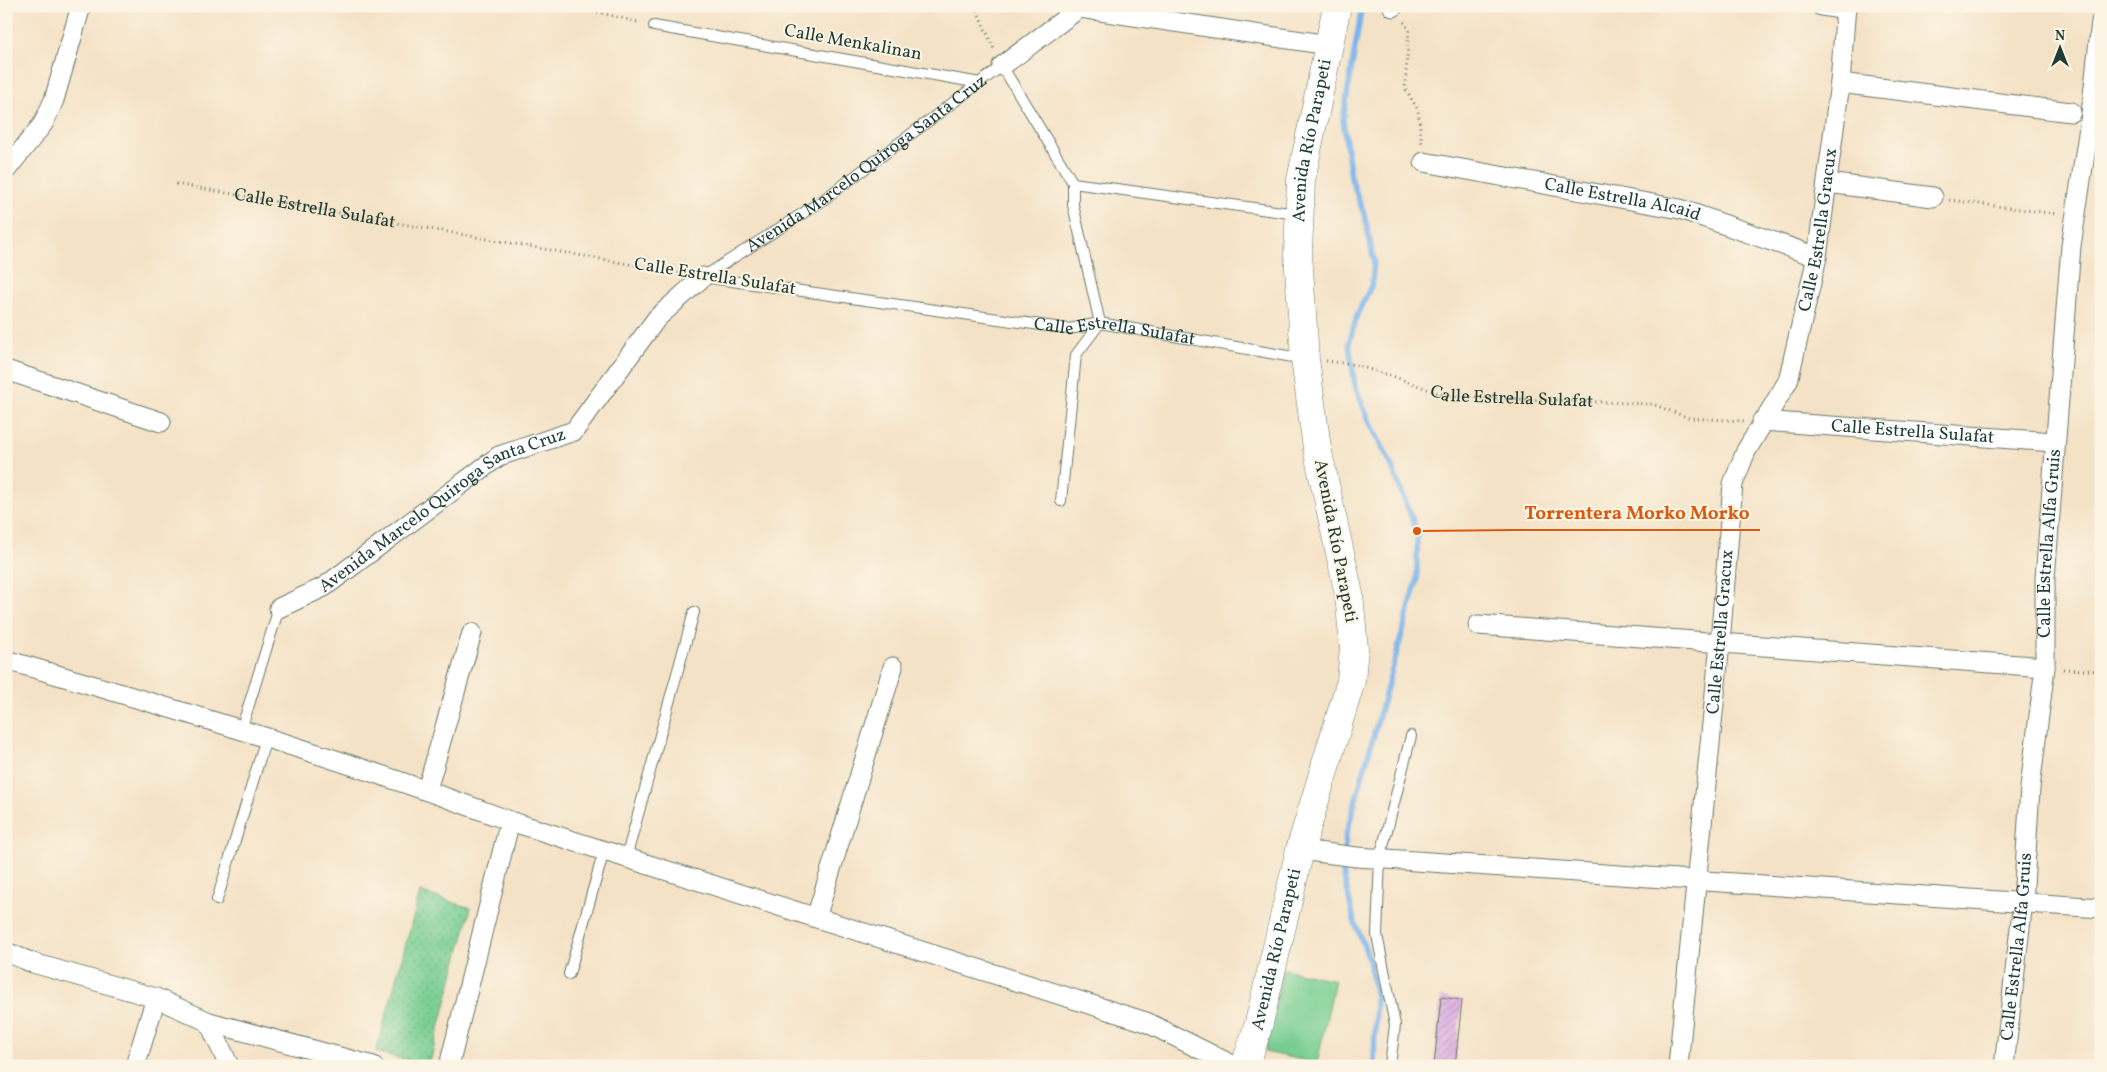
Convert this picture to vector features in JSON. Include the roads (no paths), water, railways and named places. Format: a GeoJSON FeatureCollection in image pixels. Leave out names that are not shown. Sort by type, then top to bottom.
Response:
{"type":"FeatureCollection","features":[{"type":"Feature","properties":{"kind":"main road","name":"Avenida Río Parapeti"},"geometry":{"type":"LineString","coordinates":[[1245,1066],[1258,1028],[1300,850],[1351,681],[1354,648],[1349,594],[1317,448],[1305,359],[1298,253],[1298,214],[1301,180],[1337,6]]}},
{"type":"Feature","properties":{"kind":"street"},"geometry":{"type":"LineString","coordinates":[[6,170],[42,124],[54,100],[81,6]]}},
{"type":"Feature","properties":{"kind":"street"},"geometry":{"type":"LineString","coordinates":[[1821,6],[1845,8]]}},
{"type":"Feature","properties":{"kind":"street"},"geometry":{"type":"LineString","coordinates":[[1081,7],[1329,45]]}},
{"type":"Feature","properties":{"kind":"street","name":"Avenida Marcelo Quiroga Santa Cruz"},"geometry":{"type":"LineString","coordinates":[[1002,66],[1081,7]]}},
{"type":"Feature","properties":{"kind":"street","name":"Calle Estrella Gracux"},"geometry":{"type":"LineString","coordinates":[[1678,1066],[1698,879],[1733,484],[1746,451],[1762,421],[1788,381],[1817,257],[1840,83],[1845,8]]}},
{"type":"Feature","properties":{"kind":"street","name":"Calle Estrella Alfa Gruis"},"geometry":{"type":"LineString","coordinates":[[2004,1066],[2023,902],[2030,788],[2045,667],[2045,578],[2054,442],[2071,246],[2092,114],[2101,22]]}},
{"type":"Feature","properties":{"kind":"street"},"geometry":{"type":"LineString","coordinates":[[1840,83],[2071,112]]}},
{"type":"Feature","properties":{"kind":"street","name":"Calle Estrella Alcaid"},"geometry":{"type":"LineString","coordinates":[[1424,162],[1680,209],[1817,257]]}},
{"type":"Feature","properties":{"kind":"street"},"geometry":{"type":"LineString","coordinates":[[1828,183],[1933,197]]}},
{"type":"Feature","properties":{"kind":"street","name":"Avenida Marcelo Quiroga Santa Cruz"},"geometry":{"type":"LineString","coordinates":[[279,608],[324,587],[499,456],[574,431],[657,318],[703,277]]}},
{"type":"Feature","properties":{"kind":"street"},"geometry":{"type":"LineString","coordinates":[[6,370],[161,422]]}},
{"type":"Feature","properties":{"kind":"street","name":"Calle Estrella Sulafat"},"geometry":{"type":"LineString","coordinates":[[1762,421],[2054,442]]}},
{"type":"Feature","properties":{"kind":"street"},"geometry":{"type":"LineString","coordinates":[[1478,625],[2045,667]]}},
{"type":"Feature","properties":{"kind":"street"},"geometry":{"type":"LineString","coordinates":[[427,790],[472,633]]}},
{"type":"Feature","properties":{"kind":"street"},"geometry":{"type":"LineString","coordinates":[[6,660],[241,730],[427,790],[510,821],[1146,1022],[1234,1066]]}},
{"type":"Feature","properties":{"kind":"street"},"geometry":{"type":"LineString","coordinates":[[816,918],[893,667]]}},
{"type":"Feature","properties":{"kind":"street"},"geometry":{"type":"LineString","coordinates":[[449,1066],[510,821]]}},
{"type":"Feature","properties":{"kind":"street"},"geometry":{"type":"LineString","coordinates":[[1300,850],[1357,857],[2101,908]]}},
{"type":"Feature","properties":{"kind":"street"},"geometry":{"type":"LineString","coordinates":[[6,952],[33,962],[156,998],[208,1022],[373,1066]]}},
{"type":"Feature","properties":{"kind":"street"},"geometry":{"type":"LineString","coordinates":[[135,1066],[156,998]]}},
{"type":"Feature","properties":{"kind":"street"},"geometry":{"type":"LineString","coordinates":[[208,1022],[229,1066]]}},
{"type":"Feature","properties":{"kind":"lane","name":"Calle Menkalinan"},"geometry":{"type":"LineString","coordinates":[[654,26],[980,83]]}},
{"type":"Feature","properties":{"kind":"lane","name":"Avenida Marcelo Quiroga Santa Cruz"},"geometry":{"type":"LineString","coordinates":[[703,277],[819,203],[1002,66]]}},
{"type":"Feature","properties":{"kind":"lane"},"geometry":{"type":"LineString","coordinates":[[1002,66],[1073,182],[1073,205],[1100,322],[1076,354],[1061,501]]}},
{"type":"Feature","properties":{"kind":"lane"},"geometry":{"type":"LineString","coordinates":[[1073,182],[1298,214]]}},
{"type":"Feature","properties":{"kind":"lane","name":"Calle Estrella Sulafat"},"geometry":{"type":"LineString","coordinates":[[703,277],[1069,329],[1100,322],[1305,359]]}},
{"type":"Feature","properties":{"kind":"lane"},"geometry":{"type":"LineString","coordinates":[[241,730],[279,608]]}},
{"type":"Feature","properties":{"kind":"lane"},"geometry":{"type":"LineString","coordinates":[[626,858],[694,612]]}},
{"type":"Feature","properties":{"kind":"lane"},"geometry":{"type":"LineString","coordinates":[[1390,1066],[1395,1025],[1377,935],[1380,858],[1411,736]]}},
{"type":"Feature","properties":{"kind":"lane"},"geometry":{"type":"LineString","coordinates":[[217,900],[266,738]]}},
{"type":"Feature","properties":{"kind":"lane"},"geometry":{"type":"LineString","coordinates":[[568,974],[604,851]]}},
{"type":"Feature","properties":{"kind":"waterway"},"geometry":{"type":"LineString","coordinates":[[1362,6],[1343,120],[1351,178],[1365,217],[1374,261],[1372,284],[1357,315],[1349,343],[1355,386],[1370,423],[1390,462],[1417,531],[1417,580],[1346,835],[1342,868],[1354,920],[1369,959],[1376,998],[1374,1066]]}},
{"type":"Feature","properties":{"kind":"place","name":"Torrentera Morko Morko"},"geometry":{"type":"Point","coordinates":[1417,531]}}]}
